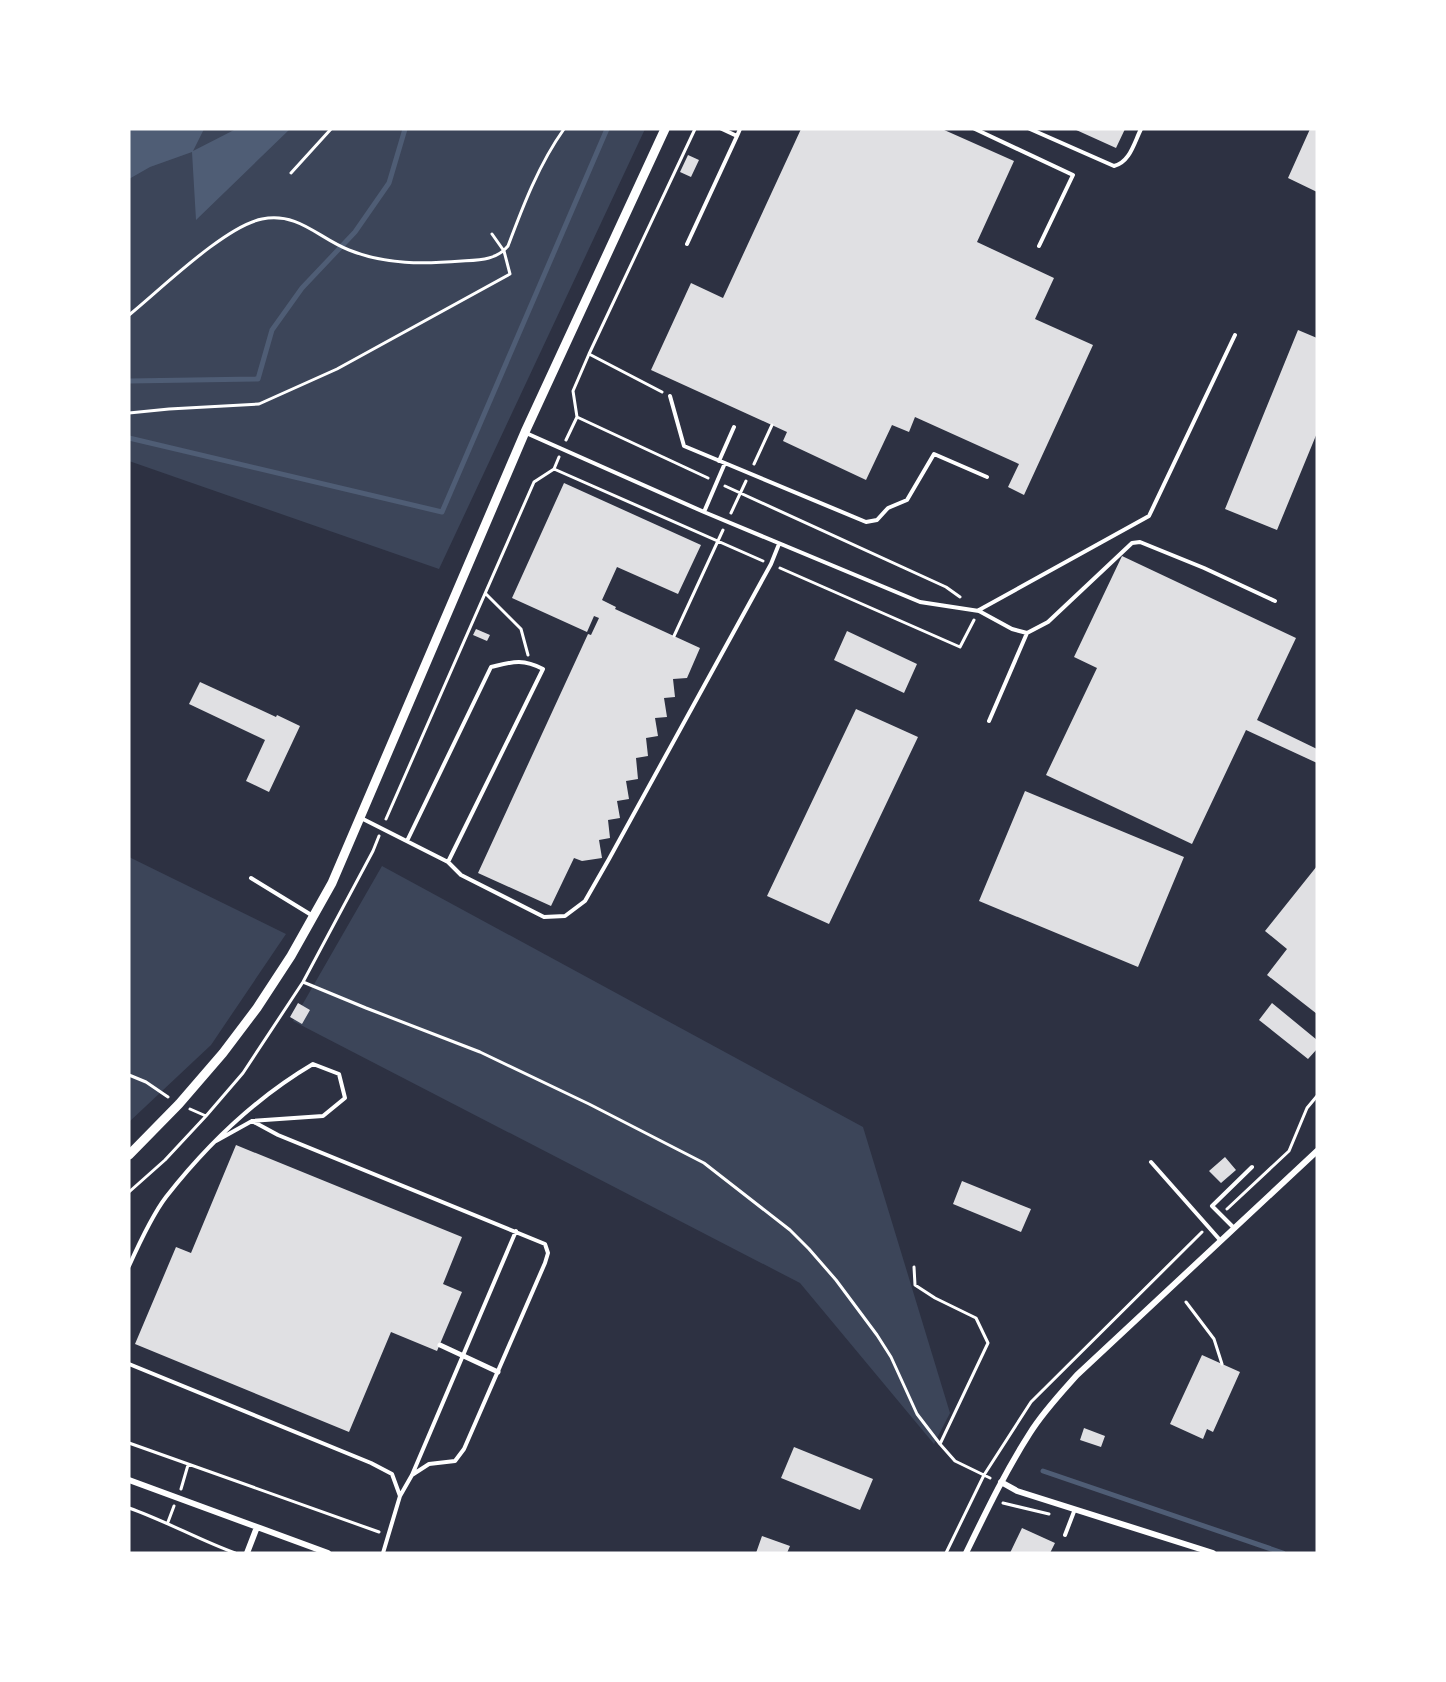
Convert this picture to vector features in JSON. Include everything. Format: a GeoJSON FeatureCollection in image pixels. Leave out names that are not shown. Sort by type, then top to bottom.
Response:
{"type":"FeatureCollection","features":[{"type":"Feature","properties":{"kind":"street"},"geometry":{"type":"LineString","coordinates":[[129,1155],[179,1104],[223,1053],[257,1008],[314,917],[332,883],[525,432],[665,129]]}},
{"type":"Feature","properties":{"kind":"street"},"geometry":{"type":"LineString","coordinates":[[966,1553],[1001,1482],[1031,1432],[1077,1375],[1317,1151]]}},
{"type":"Feature","properties":{"kind":"street"},"geometry":{"type":"LineString","coordinates":[[440,1345],[498,1372]]}},
{"type":"Feature","properties":{"kind":"street"},"geometry":{"type":"LineString","coordinates":[[129,1480],[328,1553]]}},
{"type":"Feature","properties":{"kind":"street"},"geometry":{"type":"LineString","coordinates":[[1001,1482],[1017,1491],[1213,1553]]}},
{"type":"Feature","properties":{"kind":"street"},"geometry":{"type":"LineString","coordinates":[[248,1553],[257,1527]]}},
{"type":"Feature","properties":{"kind":"lane"},"geometry":{"type":"LineString","coordinates":[[722,129],[737,136]]}},
{"type":"Feature","properties":{"kind":"lane"},"geometry":{"type":"LineString","coordinates":[[687,244],[740,129]]}},
{"type":"Feature","properties":{"kind":"lane"},"geometry":{"type":"LineString","coordinates":[[975,129],[1073,175],[1039,246]]}},
{"type":"Feature","properties":{"kind":"lane"},"geometry":{"type":"LineString","coordinates":[[1030,129],[1114,166],[1127,159],[1141,129]]}},
{"type":"Feature","properties":{"kind":"lane"},"geometry":{"type":"LineString","coordinates":[[979,610],[1149,516],[1235,335]]}},
{"type":"Feature","properties":{"kind":"lane"},"geometry":{"type":"LineString","coordinates":[[670,396],[684,446],[866,522],[878,520],[888,508],[908,500],[934,454],[987,477]]}},
{"type":"Feature","properties":{"kind":"lane"},"geometry":{"type":"LineString","coordinates":[[719,461],[734,428]]}},
{"type":"Feature","properties":{"kind":"lane"},"geometry":{"type":"LineString","coordinates":[[525,432],[704,512],[920,602],[979,610],[1012,628],[1027,633]]}},
{"type":"Feature","properties":{"kind":"lane"},"geometry":{"type":"LineString","coordinates":[[704,512],[725,463]]}},
{"type":"Feature","properties":{"kind":"lane"},"geometry":{"type":"LineString","coordinates":[[989,721],[1027,633],[1048,622],[1132,543],[1140,542],[1275,601]]}},
{"type":"Feature","properties":{"kind":"lane"},"geometry":{"type":"LineString","coordinates":[[360,818],[448,862],[461,875],[544,917],[565,916],[585,901],[771,564],[779,544]]}},
{"type":"Feature","properties":{"kind":"lane"},"geometry":{"type":"LineString","coordinates":[[407,841],[491,667],[515,661],[530,663],[543,669],[448,862]]}},
{"type":"Feature","properties":{"kind":"lane"},"geometry":{"type":"LineString","coordinates":[[251,878],[314,917]]}},
{"type":"Feature","properties":{"kind":"lane"},"geometry":{"type":"LineString","coordinates":[[129,1266],[165,1199],[216,1141],[287,1079],[313,1064],[339,1074],[345,1098],[323,1116],[252,1121],[216,1141]]}},
{"type":"Feature","properties":{"kind":"lane"},"geometry":{"type":"LineString","coordinates":[[252,1121],[278,1135],[545,1244],[548,1253],[467,1443],[455,1461],[429,1464],[412,1475]]}},
{"type":"Feature","properties":{"kind":"lane"},"geometry":{"type":"LineString","coordinates":[[1151,1162],[1221,1241]]}},
{"type":"Feature","properties":{"kind":"lane"},"geometry":{"type":"LineString","coordinates":[[1234,1228],[1212,1206],[1252,1167]]}},
{"type":"Feature","properties":{"kind":"lane"},"geometry":{"type":"LineString","coordinates":[[383,1553],[400,1496],[412,1475],[516,1231]]}},
{"type":"Feature","properties":{"kind":"lane"},"geometry":{"type":"LineString","coordinates":[[129,1364],[371,1463],[392,1474],[400,1496]]}},
{"type":"Feature","properties":{"kind":"lane"},"geometry":{"type":"LineString","coordinates":[[1065,1535],[1075,1509]]}},
{"type":"Feature","properties":{"kind":"path"},"geometry":{"type":"LineString","coordinates":[[291,173],[331,129]]}},
{"type":"Feature","properties":{"kind":"path"},"geometry":{"type":"LineString","coordinates":[[129,315],[207,250],[235,231],[262,219],[280,218],[300,222],[350,251],[409,264],[492,258],[504,251],[545,160],[564,129]]}},
{"type":"Feature","properties":{"kind":"path"},"geometry":{"type":"LineString","coordinates":[[129,1192],[165,1160],[243,1074],[303,982],[373,851],[534,482],[554,469],[577,417],[573,391],[695,129]]}},
{"type":"Feature","properties":{"kind":"path"},"geometry":{"type":"LineString","coordinates":[[129,413],[259,404],[337,369],[510,274],[504,251],[492,234]]}},
{"type":"Feature","properties":{"kind":"path"},"geometry":{"type":"LineString","coordinates":[[589,354],[670,396]]}},
{"type":"Feature","properties":{"kind":"path"},"geometry":{"type":"LineString","coordinates":[[485,593],[521,629],[530,663]]}},
{"type":"Feature","properties":{"kind":"path"},"geometry":{"type":"LineString","coordinates":[[303,982],[480,1052],[589,1104],[704,1164],[790,1230],[836,1280],[882,1342],[917,1414],[955,1461],[984,1475]]}},
{"type":"Feature","properties":{"kind":"path"},"geometry":{"type":"LineString","coordinates":[[129,1075],[146,1082],[179,1104],[206,1116]]}},
{"type":"Feature","properties":{"kind":"path"},"geometry":{"type":"LineString","coordinates":[[1221,1214],[1289,1151],[1307,1108],[1317,1095]]}},
{"type":"Feature","properties":{"kind":"path"},"geometry":{"type":"LineString","coordinates":[[946,1553],[984,1475],[1031,1402],[1207,1227]]}},
{"type":"Feature","properties":{"kind":"path"},"geometry":{"type":"LineString","coordinates":[[914,1267],[915,1285],[935,1298],[976,1318],[988,1343],[940,1443]]}},
{"type":"Feature","properties":{"kind":"path"},"geometry":{"type":"LineString","coordinates":[[1186,1302],[1214,1339],[1222,1364]]}},
{"type":"Feature","properties":{"kind":"path"},"geometry":{"type":"LineString","coordinates":[[129,1443],[388,1535]]}},
{"type":"Feature","properties":{"kind":"path"},"geometry":{"type":"LineString","coordinates":[[1010,1506],[1071,1520]]}},
{"type":"Feature","properties":{"kind":"path"},"geometry":{"type":"LineString","coordinates":[[129,1508],[168,1522],[196,1539],[235,1553]]}},
{"type":"Feature","properties":{"kind":"shaded area"},"geometry":{"type":"Polygon","coordinates":[[[129,129],[645,129],[439,569],[129,461],[129,129]]]}},
{"type":"Feature","properties":{"kind":"shaded area"},"geometry":{"type":"Polygon","coordinates":[[[129,129],[204,129],[193,151],[236,129],[290,129],[196,220],[192,152],[150,167],[129,179],[129,129]]]}},
{"type":"Feature","properties":{"kind":"shaded area"},"geometry":{"type":"Polygon","coordinates":[[[129,857],[286,934],[211,1045],[129,1122],[129,857]]]}},
{"type":"Feature","properties":{"kind":"shaded area"},"geometry":{"type":"Polygon","coordinates":[[[382,866],[863,1127],[950,1413],[934,1444],[800,1283],[293,1021],[382,866]]]}},
{"type":"Feature","properties":{"kind":"building"},"geometry":{"type":"Polygon","coordinates":[[[801,129],[942,129],[1014,161],[977,242],[1054,278],[1035,319],[1093,345],[1024,495],[1008,487],[1019,464],[915,417],[909,432],[892,425],[866,480],[783,441],[787,432],[651,370],[691,283],[723,298],[801,129]]]}},
{"type":"Feature","properties":{"kind":"building"},"geometry":{"type":"Polygon","coordinates":[[[1074,129],[1125,129],[1116,148],[1074,129]]]}},
{"type":"Feature","properties":{"kind":"building"},"geometry":{"type":"Polygon","coordinates":[[[1310,129],[1317,129],[1317,192],[1288,178],[1310,129]]]}},
{"type":"Feature","properties":{"kind":"building"},"geometry":{"type":"Polygon","coordinates":[[[688,155],[699,160],[691,177],[680,172],[688,155]]]}},
{"type":"Feature","properties":{"kind":"building"},"geometry":{"type":"Polygon","coordinates":[[[1298,330],[1317,338],[1317,433],[1277,530],[1225,509],[1298,330]]]}},
{"type":"Feature","properties":{"kind":"building"},"geometry":{"type":"Polygon","coordinates":[[[564,483],[701,545],[678,594],[617,567],[602,600],[616,607],[615,609],[700,648],[687,678],[673,679],[675,697],[664,698],[667,717],[655,718],[658,736],[646,738],[648,756],[636,758],[638,779],[626,781],[629,799],[617,801],[620,818],[608,820],[610,838],[599,840],[602,858],[582,861],[574,858],[551,906],[478,873],[588,634],[591,635],[599,618],[594,616],[587,632],[512,598],[564,483]]]}},
{"type":"Feature","properties":{"kind":"building"},"geometry":{"type":"Polygon","coordinates":[[[1122,556],[1296,638],[1257,720],[1317,749],[1317,763],[1246,730],[1192,844],[1046,775],[1097,668],[1074,657],[1122,556]]]}},
{"type":"Feature","properties":{"kind":"building"},"geometry":{"type":"Polygon","coordinates":[[[476,629],[490,635],[487,641],[473,635],[476,629]]]}},
{"type":"Feature","properties":{"kind":"building"},"geometry":{"type":"Polygon","coordinates":[[[847,631],[917,664],[904,693],[834,660],[847,631]]]}},
{"type":"Feature","properties":{"kind":"building"},"geometry":{"type":"Polygon","coordinates":[[[200,682],[300,726],[269,792],[246,781],[265,740],[189,704],[200,682]]]}},
{"type":"Feature","properties":{"kind":"building"},"geometry":{"type":"Polygon","coordinates":[[[856,709],[918,737],[829,924],[767,896],[856,709]]]}},
{"type":"Feature","properties":{"kind":"building"},"geometry":{"type":"Polygon","coordinates":[[[1025,791],[1184,857],[1138,967],[979,901],[1025,791]]]}},
{"type":"Feature","properties":{"kind":"building"},"geometry":{"type":"Polygon","coordinates":[[[1317,866],[1317,1014],[1267,975],[1287,949],[1265,931],[1317,866]]]}},
{"type":"Feature","properties":{"kind":"building"},"geometry":{"type":"Polygon","coordinates":[[[298,1003],[310,1010],[302,1024],[290,1017],[298,1003]]]}},
{"type":"Feature","properties":{"kind":"building"},"geometry":{"type":"Polygon","coordinates":[[[1272,1003],[1317,1040],[1317,1049],[1308,1059],[1259,1020],[1272,1003]]]}},
{"type":"Feature","properties":{"kind":"building"},"geometry":{"type":"Polygon","coordinates":[[[236,1145],[462,1237],[443,1284],[462,1292],[437,1351],[391,1332],[349,1432],[135,1344],[176,1247],[191,1253],[236,1145]]]}},
{"type":"Feature","properties":{"kind":"building"},"geometry":{"type":"Polygon","coordinates":[[[1225,1157],[1236,1170],[1221,1183],[1209,1171],[1225,1157]]]}},
{"type":"Feature","properties":{"kind":"building"},"geometry":{"type":"Polygon","coordinates":[[[962,1181],[1031,1209],[1021,1232],[953,1204],[962,1181]]]}},
{"type":"Feature","properties":{"kind":"building"},"geometry":{"type":"Polygon","coordinates":[[[1202,1355],[1240,1372],[1213,1432],[1207,1429],[1203,1439],[1170,1424],[1202,1355]]]}},
{"type":"Feature","properties":{"kind":"building"},"geometry":{"type":"Polygon","coordinates":[[[1084,1428],[1105,1436],[1101,1447],[1080,1440],[1084,1428]]]}},
{"type":"Feature","properties":{"kind":"building"},"geometry":{"type":"Polygon","coordinates":[[[794,1447],[873,1479],[860,1510],[781,1478],[794,1447]]]}},
{"type":"Feature","properties":{"kind":"building"},"geometry":{"type":"Polygon","coordinates":[[[1022,1528],[1055,1543],[1050,1553],[1010,1553],[1022,1528]]]}},
{"type":"Feature","properties":{"kind":"building"},"geometry":{"type":"Polygon","coordinates":[[[762,1536],[790,1546],[787,1553],[756,1553],[762,1536]]]}},
{"type":"Feature","properties":{"kind":"waterway"},"geometry":{"type":"LineString","coordinates":[[129,381],[258,379],[272,330],[302,288],[355,232],[389,183],[405,129]]}},
{"type":"Feature","properties":{"kind":"waterway"},"geometry":{"type":"LineString","coordinates":[[129,438],[442,512],[607,129]]}},
{"type":"Feature","properties":{"kind":"waterway"},"geometry":{"type":"LineString","coordinates":[[1043,1471],[1283,1553]]}}]}
